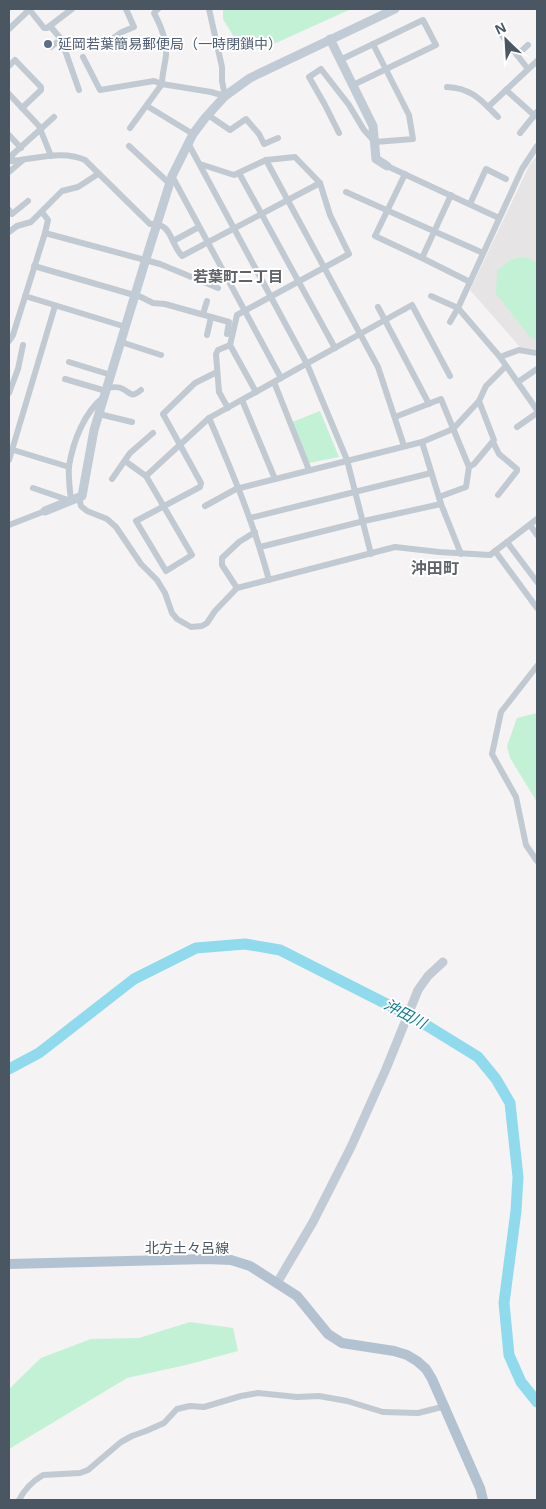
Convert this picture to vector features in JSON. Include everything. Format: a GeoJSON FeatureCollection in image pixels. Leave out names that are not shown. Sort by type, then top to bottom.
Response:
{"type":"FeatureCollection","features":[{"type":"Feature","properties":{"kind":"main road","name":"北方土々呂線"},"geometry":{"type":"LineString","coordinates":[[9,1264],[206,1259],[231,1260],[250,1266],[297,1296],[328,1334],[342,1343],[394,1351],[406,1355],[426,1370],[446,1406],[483,1500]]}},
{"type":"Feature","properties":{"kind":"street"},"geometry":{"type":"LineString","coordinates":[[9,29],[29,9],[44,28],[50,26],[72,9]]}},
{"type":"Feature","properties":{"kind":"street"},"geometry":{"type":"LineString","coordinates":[[109,41],[122,32],[134,27],[126,9]]}},
{"type":"Feature","properties":{"kind":"street"},"geometry":{"type":"LineString","coordinates":[[130,128],[162,84],[166,54],[165,40],[154,13],[158,9]]}},
{"type":"Feature","properties":{"kind":"street"},"geometry":{"type":"LineString","coordinates":[[209,9],[222,67],[225,96]]}},
{"type":"Feature","properties":{"kind":"street"},"geometry":{"type":"LineString","coordinates":[[9,525],[75,500],[83,492],[91,445],[105,392],[171,180],[191,138],[208,115],[225,96],[250,78],[395,9]]}},
{"type":"Feature","properties":{"kind":"street"},"geometry":{"type":"LineString","coordinates":[[340,60],[423,20],[436,45],[353,85]]}},
{"type":"Feature","properties":{"kind":"street"},"geometry":{"type":"LineString","coordinates":[[50,26],[61,39],[79,90]]}},
{"type":"Feature","properties":{"kind":"street"},"geometry":{"type":"LineString","coordinates":[[500,33],[528,69]]}},
{"type":"Feature","properties":{"kind":"street"},"geometry":{"type":"LineString","coordinates":[[51,47],[61,39]]}},
{"type":"Feature","properties":{"kind":"street"},"geometry":{"type":"LineString","coordinates":[[330,39],[372,126],[376,159],[387,166],[499,218]]}},
{"type":"Feature","properties":{"kind":"street"},"geometry":{"type":"LineString","coordinates":[[373,44],[409,115],[413,139],[375,142]]}},
{"type":"Feature","properties":{"kind":"street"},"geometry":{"type":"LineString","coordinates":[[517,55],[528,45]]}},
{"type":"Feature","properties":{"kind":"street"},"geometry":{"type":"LineString","coordinates":[[83,57],[100,90],[148,82],[160,82],[162,84],[225,96]]}},
{"type":"Feature","properties":{"kind":"street"},"geometry":{"type":"LineString","coordinates":[[9,66],[15,60],[41,87],[41,90],[22,108]]}},
{"type":"Feature","properties":{"kind":"street"},"geometry":{"type":"LineString","coordinates":[[488,107],[537,62]]}},
{"type":"Feature","properties":{"kind":"street"},"geometry":{"type":"LineString","coordinates":[[339,133],[309,77],[322,69],[349,105],[364,130],[375,142]]}},
{"type":"Feature","properties":{"kind":"street"},"geometry":{"type":"LineString","coordinates":[[447,87],[455,87],[471,92],[498,117]]}},
{"type":"Feature","properties":{"kind":"street"},"geometry":{"type":"LineString","coordinates":[[506,90],[536,114],[520,133]]}},
{"type":"Feature","properties":{"kind":"street"},"geometry":{"type":"LineString","coordinates":[[9,94],[39,126],[51,156]]}},
{"type":"Feature","properties":{"kind":"street"},"geometry":{"type":"LineString","coordinates":[[147,106],[191,138],[200,164],[307,364],[347,460],[371,554]]}},
{"type":"Feature","properties":{"kind":"street"},"geometry":{"type":"LineString","coordinates":[[208,115],[230,130],[246,119],[259,134],[264,144],[278,138]]}},
{"type":"Feature","properties":{"kind":"street"},"geometry":{"type":"LineString","coordinates":[[54,117],[12,155],[10,161],[51,156],[77,156],[85,160],[150,224],[165,227],[182,256],[320,183]]}},
{"type":"Feature","properties":{"kind":"street"},"geometry":{"type":"LineString","coordinates":[[9,135],[21,148]]}},
{"type":"Feature","properties":{"kind":"street"},"geometry":{"type":"LineString","coordinates":[[130,146],[171,180],[208,243],[281,378]]}},
{"type":"Feature","properties":{"kind":"street"},"geometry":{"type":"LineString","coordinates":[[450,322],[522,169],[537,146]]}},
{"type":"Feature","properties":{"kind":"street"},"geometry":{"type":"LineString","coordinates":[[200,164],[229,175],[234,175],[266,160],[295,157],[320,183],[330,215],[349,254],[237,315],[230,345],[256,392]]}},
{"type":"Feature","properties":{"kind":"street"},"geometry":{"type":"LineString","coordinates":[[9,172],[23,160]]}},
{"type":"Feature","properties":{"kind":"street"},"geometry":{"type":"LineString","coordinates":[[266,160],[378,367],[404,446]]}},
{"type":"Feature","properties":{"kind":"street"},"geometry":{"type":"LineString","coordinates":[[470,204],[486,170],[506,179]]}},
{"type":"Feature","properties":{"kind":"street"},"geometry":{"type":"LineString","coordinates":[[240,173],[334,348]]}},
{"type":"Feature","properties":{"kind":"street"},"geometry":{"type":"LineString","coordinates":[[9,232],[17,226],[30,222],[62,191],[78,187],[98,174]]}},
{"type":"Feature","properties":{"kind":"street"},"geometry":{"type":"LineString","coordinates":[[405,174],[375,236],[470,282]]}},
{"type":"Feature","properties":{"kind":"street"},"geometry":{"type":"LineString","coordinates":[[346,192],[483,253]]}},
{"type":"Feature","properties":{"kind":"street"},"geometry":{"type":"LineString","coordinates":[[422,258],[451,195]]}},
{"type":"Feature","properties":{"kind":"street"},"geometry":{"type":"LineString","coordinates":[[9,210],[12,214],[28,201]]}},
{"type":"Feature","properties":{"kind":"street"},"geometry":{"type":"LineString","coordinates":[[9,342],[13,335],[45,233],[48,220],[42,212]]}},
{"type":"Feature","properties":{"kind":"street"},"geometry":{"type":"LineString","coordinates":[[175,240],[199,227]]}},
{"type":"Feature","properties":{"kind":"street"},"geometry":{"type":"LineString","coordinates":[[45,233],[145,262],[160,264],[218,288]]}},
{"type":"Feature","properties":{"kind":"street"},"geometry":{"type":"LineString","coordinates":[[34,266],[136,295],[158,304],[165,304],[229,322],[226,334]]}},
{"type":"Feature","properties":{"kind":"street"},"geometry":{"type":"LineString","coordinates":[[25,296],[126,327]]}},
{"type":"Feature","properties":{"kind":"street"},"geometry":{"type":"LineString","coordinates":[[431,296],[458,308],[500,357],[518,382],[537,412],[517,427]]}},
{"type":"Feature","properties":{"kind":"street"},"geometry":{"type":"LineString","coordinates":[[203,314],[207,301]]}},
{"type":"Feature","properties":{"kind":"street"},"geometry":{"type":"LineString","coordinates":[[146,476],[209,418],[412,305],[450,376]]}},
{"type":"Feature","properties":{"kind":"street"},"geometry":{"type":"LineString","coordinates":[[9,460],[10,449],[55,306]]}},
{"type":"Feature","properties":{"kind":"street"},"geometry":{"type":"LineString","coordinates":[[378,306],[429,404]]}},
{"type":"Feature","properties":{"kind":"street"},"geometry":{"type":"LineString","coordinates":[[206,335],[212,317]]}},
{"type":"Feature","properties":{"kind":"street"},"geometry":{"type":"LineString","coordinates":[[121,342],[161,355]]}},
{"type":"Feature","properties":{"kind":"street"},"geometry":{"type":"LineString","coordinates":[[9,393],[18,368],[23,345]]}},
{"type":"Feature","properties":{"kind":"street"},"geometry":{"type":"LineString","coordinates":[[228,408],[220,392],[216,354],[218,350],[230,345]]}},
{"type":"Feature","properties":{"kind":"street"},"geometry":{"type":"LineString","coordinates":[[500,357],[519,350],[537,353]]}},
{"type":"Feature","properties":{"kind":"street"},"geometry":{"type":"LineString","coordinates":[[69,362],[111,375]]}},
{"type":"Feature","properties":{"kind":"street"},"geometry":{"type":"LineString","coordinates":[[205,506],[239,488],[422,442],[453,429],[480,402],[486,386],[506,366]]}},
{"type":"Feature","properties":{"kind":"street"},"geometry":{"type":"LineString","coordinates":[[518,382],[537,369]]}},
{"type":"Feature","properties":{"kind":"street"},"geometry":{"type":"LineString","coordinates":[[125,461],[146,476],[164,506],[192,555],[166,570],[136,521],[164,506],[200,487],[201,483],[181,444],[162,414],[195,383],[217,372]]}},
{"type":"Feature","properties":{"kind":"street"},"geometry":{"type":"LineString","coordinates":[[65,379],[105,392]]}},
{"type":"Feature","properties":{"kind":"street"},"geometry":{"type":"LineString","coordinates":[[274,382],[310,470]]}},
{"type":"Feature","properties":{"kind":"street"},"geometry":{"type":"LineString","coordinates":[[75,500],[69,467],[76,440],[84,422],[105,392],[119,387],[130,394],[141,390]]}},
{"type":"Feature","properties":{"kind":"street"},"geometry":{"type":"LineString","coordinates":[[260,547],[440,500],[466,487],[469,467],[441,399],[395,417]]}},
{"type":"Feature","properties":{"kind":"street"},"geometry":{"type":"LineString","coordinates":[[242,400],[275,479]]}},
{"type":"Feature","properties":{"kind":"street"},"geometry":{"type":"LineString","coordinates":[[469,467],[474,464],[494,440],[480,402]]}},
{"type":"Feature","properties":{"kind":"street"},"geometry":{"type":"LineString","coordinates":[[99,414],[132,422]]}},
{"type":"Feature","properties":{"kind":"street"},"geometry":{"type":"LineString","coordinates":[[209,418],[239,488],[260,547],[269,580]]}},
{"type":"Feature","properties":{"kind":"street"},"geometry":{"type":"LineString","coordinates":[[112,479],[130,454],[153,433]]}},
{"type":"Feature","properties":{"kind":"street"},"geometry":{"type":"LineString","coordinates":[[422,442],[440,500],[461,554]]}},
{"type":"Feature","properties":{"kind":"street"},"geometry":{"type":"LineString","coordinates":[[492,442],[499,454],[517,469],[498,494]]}},
{"type":"Feature","properties":{"kind":"street"},"geometry":{"type":"LineString","coordinates":[[10,449],[69,467]]}},
{"type":"Feature","properties":{"kind":"street"},"geometry":{"type":"LineString","coordinates":[[250,518],[431,473]]}},
{"type":"Feature","properties":{"kind":"street"},"geometry":{"type":"LineString","coordinates":[[34,488],[75,500],[86,511],[107,519],[116,527],[141,564],[157,580],[165,593],[172,613],[190,627],[202,626],[207,623],[237,588],[396,547],[490,555],[537,519]]}},
{"type":"Feature","properties":{"kind":"street"},"geometry":{"type":"LineString","coordinates":[[530,525],[537,535]]}},
{"type":"Feature","properties":{"kind":"street"},"geometry":{"type":"LineString","coordinates":[[237,588],[222,565],[222,558],[239,542],[255,532]]}},
{"type":"Feature","properties":{"kind":"street"},"geometry":{"type":"LineString","coordinates":[[507,542],[537,582]]}},
{"type":"Feature","properties":{"kind":"street"},"geometry":{"type":"LineString","coordinates":[[495,551],[537,608]]}},
{"type":"Feature","properties":{"kind":"street"},"geometry":{"type":"LineString","coordinates":[[537,666],[502,709],[492,754],[516,796],[526,845],[537,862]]}},
{"type":"Feature","properties":{"kind":"street"},"geometry":{"type":"LineString","coordinates":[[277,1283],[313,1222],[351,1147],[417,993],[428,976],[443,962]]}},
{"type":"Feature","properties":{"kind":"street"},"geometry":{"type":"LineString","coordinates":[[19,1500],[23,1492],[39,1477],[88,1470],[121,1442],[164,1423],[177,1409],[190,1406],[204,1406],[258,1393],[297,1397],[319,1396],[347,1401],[383,1412],[418,1413],[446,1406]]}},
{"type":"Feature","properties":{"kind":"shaded area"},"geometry":{"type":"Polygon","coordinates":[[[537,156],[537,349],[520,347],[470,290],[530,164],[537,156]]]}},
{"type":"Feature","properties":{"kind":"green space"},"geometry":{"type":"Polygon","coordinates":[[[223,9],[351,9],[267,47],[243,52],[223,19],[223,9]]]}},
{"type":"Feature","properties":{"kind":"green space"},"geometry":{"type":"Polygon","coordinates":[[[520,257],[529,258],[537,262],[537,340],[530,337],[496,294],[497,271],[510,260],[520,257]]]}},
{"type":"Feature","properties":{"kind":"green space"},"geometry":{"type":"Polygon","coordinates":[[[320,411],[339,457],[309,463],[292,422],[320,411]]]}},
{"type":"Feature","properties":{"kind":"green space"},"geometry":{"type":"Polygon","coordinates":[[[537,713],[537,802],[510,758],[507,746],[517,718],[537,713]]]}},
{"type":"Feature","properties":{"kind":"green space"},"geometry":{"type":"Polygon","coordinates":[[[190,1322],[233,1328],[238,1351],[127,1378],[9,1449],[9,1389],[41,1358],[91,1339],[139,1338],[190,1322]]]}},
{"type":"Feature","properties":{"kind":"waterway","name":"沖田川"},"geometry":{"type":"LineString","coordinates":[[9,1069],[39,1053],[134,979],[196,948],[245,944],[280,950],[418,1020],[478,1057],[496,1079],[510,1103],[518,1177],[516,1211],[504,1303],[509,1355],[521,1382],[537,1402]]}},
{"type":"Feature","properties":{"kind":"place","name":"延岡若葉簡易郵便局（一時閉鎖中）"},"geometry":{"type":"Point","coordinates":[48,44]}},
{"type":"Feature","properties":{"kind":"district","name":"若葉町二丁目"},"geometry":{"type":"Point","coordinates":[238,277]}},
{"type":"Feature","properties":{"kind":"district","name":"沖田町"},"geometry":{"type":"Point","coordinates":[435,568]}}]}
